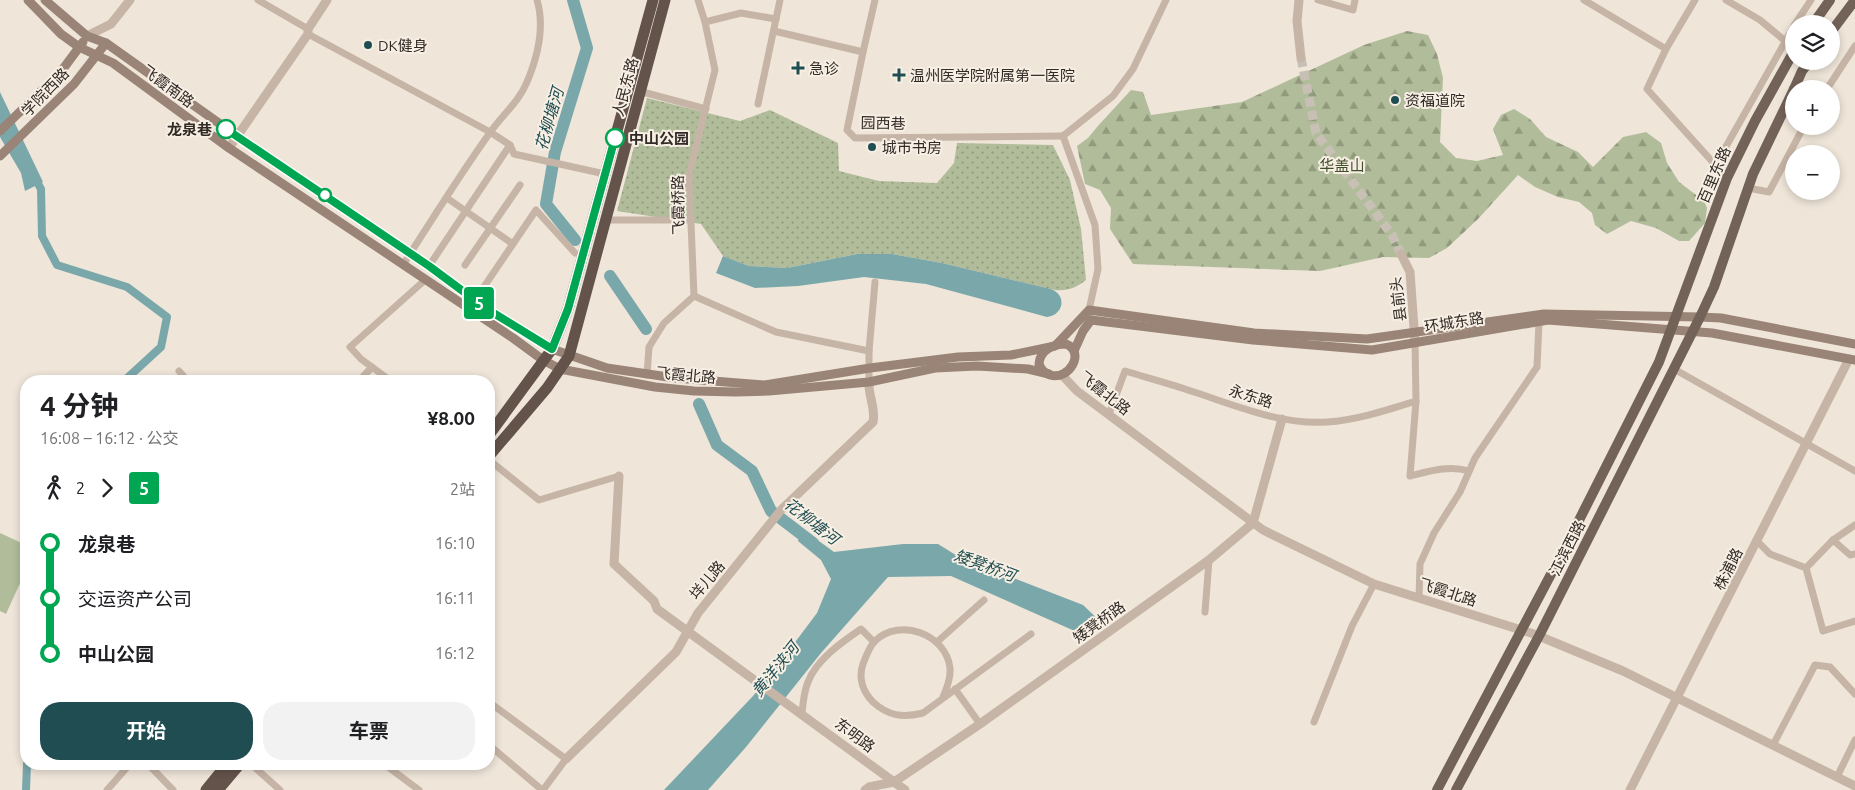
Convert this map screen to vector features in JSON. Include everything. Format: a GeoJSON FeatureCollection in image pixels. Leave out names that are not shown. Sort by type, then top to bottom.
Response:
{"type":"FeatureCollection","features":[{"type":"Feature","properties":{"kind":"highway","name":"人民东路"},"geometry":{"type":"LineString","coordinates":[[495,427],[552,349],[568,309],[653,0]]}},
{"type":"Feature","properties":{"kind":"highway","name":"人民东路"},"geometry":{"type":"LineString","coordinates":[[495,451],[547,388],[568,356],[665,0]]}},
{"type":"Feature","properties":{"kind":"highway"},"geometry":{"type":"LineString","coordinates":[[206,790],[222,770]]}},
{"type":"Feature","properties":{"kind":"highway"},"geometry":{"type":"LineString","coordinates":[[218,790],[235,770]]}},
{"type":"Feature","properties":{"kind":"main road","name":"飞霞南路"},"geometry":{"type":"LineString","coordinates":[[28,0],[61,34],[79,47],[113,63],[229,148],[543,360]]}},
{"type":"Feature","properties":{"kind":"main road","name":"飞霞南路"},"geometry":{"type":"LineString","coordinates":[[45,0],[87,36],[106,43],[237,136],[411,253],[487,309],[552,349]]}},
{"type":"Feature","properties":{"kind":"main road"},"geometry":{"type":"LineString","coordinates":[[1819,15],[1830,0]]}},
{"type":"Feature","properties":{"kind":"main road"},"geometry":{"type":"LineString","coordinates":[[1840,20],[1855,0]]}},
{"type":"Feature","properties":{"kind":"main road","name":"学院西路"},"geometry":{"type":"LineString","coordinates":[[0,131],[60,73],[87,36]]}},
{"type":"Feature","properties":{"kind":"main road","name":"学院西路"},"geometry":{"type":"LineString","coordinates":[[3,154],[74,84],[106,43]]}},
{"type":"Feature","properties":{"kind":"main road","name":"百里东路"},"geometry":{"type":"LineString","coordinates":[[1677,317],[1728,178],[1755,121],[1785,67]]}},
{"type":"Feature","properties":{"kind":"main road"},"geometry":{"type":"LineString","coordinates":[[1700,317],[1714,286],[1753,174],[1785,108]]}},
{"type":"Feature","properties":{"kind":"main road"},"geometry":{"type":"LineString","coordinates":[[1048,374],[1042,370],[1039,360],[1042,354],[1054,346],[1089,310]]}},
{"type":"Feature","properties":{"kind":"main road","name":"环城东路"},"geometry":{"type":"LineString","coordinates":[[1089,310],[1254,333],[1367,339],[1544,314],[1700,317],[1721,318],[1855,344]]}},
{"type":"Feature","properties":{"kind":"main road","name":"江滨西路"},"geometry":{"type":"LineString","coordinates":[[1437,790],[1522,630],[1659,362],[1677,317]]}},
{"type":"Feature","properties":{"kind":"main road","name":"江滨西路"},"geometry":{"type":"LineString","coordinates":[[1456,790],[1539,636],[1700,317]]}},
{"type":"Feature","properties":{"kind":"main road"},"geometry":{"type":"LineString","coordinates":[[1074,351],[1083,331],[1091,320]]}},
{"type":"Feature","properties":{"kind":"main road","name":"环城东路"},"geometry":{"type":"LineString","coordinates":[[1091,320],[1253,340],[1372,350],[1548,320],[1712,333],[1852,359]]}},
{"type":"Feature","properties":{"kind":"main road","name":"飞霞北路"},"geometry":{"type":"LineString","coordinates":[[543,360],[560,369],[655,387],[694,391],[736,392],[870,382],[935,368],[977,366],[1028,369],[1062,375],[1071,368],[1074,351],[1066,344],[1011,355],[958,357],[870,368],[765,385],[647,375],[607,368],[552,349]]}},
{"type":"Feature","properties":{"kind":"street"},"geometry":{"type":"LineString","coordinates":[[87,36],[111,24],[130,0]]}},
{"type":"Feature","properties":{"kind":"street"},"geometry":{"type":"LineString","coordinates":[[258,0],[308,32],[490,132],[510,145],[514,154],[605,174]]}},
{"type":"Feature","properties":{"kind":"street"},"geometry":{"type":"LineString","coordinates":[[229,148],[328,0]]}},
{"type":"Feature","properties":{"kind":"street"},"geometry":{"type":"LineString","coordinates":[[403,265],[490,132],[508,111],[527,83],[540,38],[539,8],[536,0]]}},
{"type":"Feature","properties":{"kind":"street","name":"飞霞桥路"},"geometry":{"type":"LineString","coordinates":[[694,296],[689,175],[715,70],[705,22],[698,0]]}},
{"type":"Feature","properties":{"kind":"street"},"geometry":{"type":"LineString","coordinates":[[758,104],[780,0]]}},
{"type":"Feature","properties":{"kind":"street"},"geometry":{"type":"LineString","coordinates":[[774,31],[863,52],[874,0]]}},
{"type":"Feature","properties":{"kind":"street"},"geometry":{"type":"LineString","coordinates":[[1091,320],[1089,310],[1098,269],[1095,225],[1063,136],[1113,96],[1133,69],[1166,0]]}},
{"type":"Feature","properties":{"kind":"street"},"geometry":{"type":"LineString","coordinates":[[1300,0],[1297,21],[1300,58]]}},
{"type":"Feature","properties":{"kind":"street"},"geometry":{"type":"LineString","coordinates":[[1318,0],[1353,10],[1356,0]]}},
{"type":"Feature","properties":{"kind":"street"},"geometry":{"type":"LineString","coordinates":[[1584,0],[1666,49]]}},
{"type":"Feature","properties":{"kind":"street"},"geometry":{"type":"LineString","coordinates":[[1695,0],[1666,49],[1647,89],[1715,166],[1728,178]]}},
{"type":"Feature","properties":{"kind":"street"},"geometry":{"type":"LineString","coordinates":[[1715,166],[1784,40],[1760,20],[1726,0]]}},
{"type":"Feature","properties":{"kind":"street"},"geometry":{"type":"LineString","coordinates":[[1801,15],[1811,0]]}},
{"type":"Feature","properties":{"kind":"street"},"geometry":{"type":"LineString","coordinates":[[705,22],[741,13],[776,19]]}},
{"type":"Feature","properties":{"kind":"street"},"geometry":{"type":"LineString","coordinates":[[1832,80],[1855,46]]}},
{"type":"Feature","properties":{"kind":"street","name":"园西巷"},"geometry":{"type":"LineString","coordinates":[[863,52],[847,130],[854,138],[1063,136]]}},
{"type":"Feature","properties":{"kind":"street"},"geometry":{"type":"LineString","coordinates":[[639,91],[706,109]]}},
{"type":"Feature","properties":{"kind":"street"},"geometry":{"type":"LineString","coordinates":[[1748,188],[1769,192],[1799,135]]}},
{"type":"Feature","properties":{"kind":"street"},"geometry":{"type":"LineString","coordinates":[[429,266],[510,145]]}},
{"type":"Feature","properties":{"kind":"street"},"geometry":{"type":"LineString","coordinates":[[465,265],[520,186]]}},
{"type":"Feature","properties":{"kind":"street"},"geometry":{"type":"LineString","coordinates":[[447,198],[513,244]]}},
{"type":"Feature","properties":{"kind":"street"},"geometry":{"type":"LineString","coordinates":[[475,300],[536,210],[575,253]]}},
{"type":"Feature","properties":{"kind":"street"},"geometry":{"type":"LineString","coordinates":[[605,220],[691,220]]}},
{"type":"Feature","properties":{"kind":"street","name":"县前头"},"geometry":{"type":"LineString","coordinates":[[1401,254],[1410,272],[1415,342]]}},
{"type":"Feature","properties":{"kind":"street"},"geometry":{"type":"LineString","coordinates":[[382,375],[350,347],[425,280]]}},
{"type":"Feature","properties":{"kind":"street"},"geometry":{"type":"LineString","coordinates":[[870,382],[868,351],[875,282]]}},
{"type":"Feature","properties":{"kind":"street"},"geometry":{"type":"LineString","coordinates":[[647,375],[648,347],[664,323],[694,296],[776,332],[868,351]]}},
{"type":"Feature","properties":{"kind":"street"},"geometry":{"type":"LineString","coordinates":[[1419,598],[1420,564],[1434,533],[1460,492],[1475,458],[1537,368],[1539,322]]}},
{"type":"Feature","properties":{"kind":"street"},"geometry":{"type":"LineString","coordinates":[[1415,342],[1416,401],[1410,476],[1435,469],[1455,467],[1469,470]]}},
{"type":"Feature","properties":{"kind":"street","name":"株浦路"},"geometry":{"type":"LineString","coordinates":[[1630,790],[1806,445],[1852,359]]}},
{"type":"Feature","properties":{"kind":"street"},"geometry":{"type":"LineString","coordinates":[[365,375],[372,368]]}},
{"type":"Feature","properties":{"kind":"street"},"geometry":{"type":"LineString","coordinates":[[1674,369],[1855,471]]}},
{"type":"Feature","properties":{"kind":"street"},"geometry":{"type":"LineString","coordinates":[[179,371],[183,375]]}},
{"type":"Feature","properties":{"kind":"street","name":"永东路"},"geometry":{"type":"LineString","coordinates":[[1109,414],[1125,371],[1183,388],[1265,416],[1298,422],[1327,422],[1377,413],[1416,401]]}},
{"type":"Feature","properties":{"kind":"street","name":"飞霞北路"},"geometry":{"type":"LineString","coordinates":[[1062,375],[1077,391],[1264,530],[1374,584],[1522,630],[1623,671],[1855,786]]}},
{"type":"Feature","properties":{"kind":"street","name":"垟儿路"},"geometry":{"type":"LineString","coordinates":[[543,790],[566,759],[676,652],[698,613],[781,510],[872,422],[875,412],[869,389],[870,382]]}},
{"type":"Feature","properties":{"kind":"street"},"geometry":{"type":"LineString","coordinates":[[1253,523],[1282,419]]}},
{"type":"Feature","properties":{"kind":"street"},"geometry":{"type":"LineString","coordinates":[[495,463],[539,500],[619,476]]}},
{"type":"Feature","properties":{"kind":"street","name":"东明路"},"geometry":{"type":"LineString","coordinates":[[619,476],[614,564],[654,600],[657,609],[905,790]]}},
{"type":"Feature","properties":{"kind":"street","name":"矮凳桥路"},"geometry":{"type":"LineString","coordinates":[[865,790],[869,787],[894,782],[980,724],[1209,560],[1253,523]]}},
{"type":"Feature","properties":{"kind":"street"},"geometry":{"type":"LineString","coordinates":[[1806,568],[1833,540],[1855,525]]}},
{"type":"Feature","properties":{"kind":"street"},"geometry":{"type":"LineString","coordinates":[[1833,540],[1850,555],[1855,554]]}},
{"type":"Feature","properties":{"kind":"street"},"geometry":{"type":"LineString","coordinates":[[1757,541],[1770,554],[1806,568]]}},
{"type":"Feature","properties":{"kind":"street"},"geometry":{"type":"LineString","coordinates":[[1205,612],[1209,560]]}},
{"type":"Feature","properties":{"kind":"street"},"geometry":{"type":"LineString","coordinates":[[1806,568],[1823,631],[1855,621]]}},
{"type":"Feature","properties":{"kind":"street"},"geometry":{"type":"LineString","coordinates":[[1314,722],[1352,626],[1374,584]]}},
{"type":"Feature","properties":{"kind":"street"},"geometry":{"type":"LineString","coordinates":[[938,642],[984,600]]}},
{"type":"Feature","properties":{"kind":"street"},"geometry":{"type":"LineString","coordinates":[[802,713],[808,681],[814,670],[835,647],[861,629],[874,642]]}},
{"type":"Feature","properties":{"kind":"street"},"geometry":{"type":"LineString","coordinates":[[944,697],[949,683],[950,668],[945,651],[938,642],[924,634],[907,630],[892,631],[880,636],[874,642],[860,670],[861,685],[870,699],[883,711],[909,717],[923,713],[1031,634]]}},
{"type":"Feature","properties":{"kind":"street"},"geometry":{"type":"LineString","coordinates":[[1773,745],[1815,665],[1830,667],[1855,694]]}},
{"type":"Feature","properties":{"kind":"street"},"geometry":{"type":"LineString","coordinates":[[955,689],[980,724]]}},
{"type":"Feature","properties":{"kind":"street"},"geometry":{"type":"LineString","coordinates":[[495,706],[566,759]]}},
{"type":"Feature","properties":{"kind":"street"},"geometry":{"type":"LineString","coordinates":[[1837,777],[1855,740]]}},
{"type":"Feature","properties":{"kind":"street"},"geometry":{"type":"LineString","coordinates":[[495,750],[543,790]]}},
{"type":"Feature","properties":{"kind":"street"},"geometry":{"type":"LineString","coordinates":[[107,790],[125,770]]}},
{"type":"Feature","properties":{"kind":"street"},"geometry":{"type":"LineString","coordinates":[[154,770],[173,790]]}},
{"type":"Feature","properties":{"kind":"street"},"geometry":{"type":"LineString","coordinates":[[258,770],[280,790]]}},
{"type":"Feature","properties":{"kind":"street"},"geometry":{"type":"LineString","coordinates":[[392,770],[419,790]]}},
{"type":"Feature","properties":{"kind":"green space","name":"华盖山"},"geometry":{"type":"Polygon","coordinates":[[[1407,31],[1428,35],[1437,54],[1443,78],[1440,142],[1456,158],[1477,161],[1503,155],[1493,129],[1501,115],[1514,109],[1530,119],[1546,137],[1578,152],[1593,167],[1623,137],[1646,132],[1661,143],[1667,163],[1679,182],[1704,201],[1707,208],[1705,223],[1689,241],[1679,241],[1656,228],[1631,221],[1607,234],[1595,225],[1592,213],[1579,202],[1558,197],[1535,187],[1518,175],[1478,219],[1447,248],[1429,258],[1383,257],[1320,271],[1133,264],[1110,229],[1111,208],[1100,190],[1085,184],[1077,146],[1088,138],[1131,90],[1143,92],[1151,115],[1242,102],[1364,45],[1407,31]]]}},
{"type":"Feature","properties":{"kind":"green space","name":"中山公园"},"geometry":{"type":"Polygon","coordinates":[[[647,98],[740,121],[770,110],[838,143],[839,171],[879,181],[937,183],[954,163],[957,143],[1053,145],[1070,180],[1081,229],[1086,280],[1072,288],[1055,290],[942,263],[892,254],[857,254],[787,268],[749,266],[723,256],[701,224],[617,211],[647,98]]]}},
{"type":"Feature","properties":{"kind":"green space"},"geometry":{"type":"Polygon","coordinates":[[[0,533],[20,542],[20,583],[6,614],[0,611],[0,533]]]}},
{"type":"Feature","properties":{"kind":"water"},"geometry":{"type":"Polygon","coordinates":[[[0,92],[43,182],[25,191],[21,173],[0,137],[0,92]]]}},
{"type":"Feature","properties":{"kind":"water"},"geometry":{"type":"Polygon","coordinates":[[[857,254],[892,254],[942,263],[1051,289],[1060,296],[1060,309],[1057,313],[1047,317],[926,284],[864,277],[798,286],[755,288],[716,273],[723,256],[749,266],[787,268],[857,254]]]}},
{"type":"Feature","properties":{"kind":"water","name":"黄洋浃河"},"geometry":{"type":"Polygon","coordinates":[[[801,528],[834,552],[903,544],[938,544],[959,557],[1083,605],[1105,626],[1086,636],[951,576],[888,577],[821,653],[746,747],[708,790],[664,790],[753,696],[817,613],[831,579],[821,560],[798,541],[801,528]]]}},
{"type":"Feature","properties":{"kind":"waterway","name":"花柳塘河"},"geometry":{"type":"LineString","coordinates":[[573,0],[587,48],[555,152],[546,204],[575,240]]}},
{"type":"Feature","properties":{"kind":"waterway"},"geometry":{"type":"LineString","coordinates":[[33,175],[41,189],[42,236],[57,265],[127,287],[167,317],[161,347],[131,375]]}},
{"type":"Feature","properties":{"kind":"waterway","name":"花柳塘河"},"geometry":{"type":"LineString","coordinates":[[610,276],[646,329]]}},
{"type":"Feature","properties":{"kind":"waterway","name":"花柳塘河"},"geometry":{"type":"LineString","coordinates":[[699,404],[717,445],[752,471],[771,511],[813,543]]}},
{"type":"Feature","properties":{"kind":"waterway"},"geometry":{"type":"LineString","coordinates":[[26,790],[27,770]]}},
{"type":"Feature","properties":{"kind":"tunnel"},"geometry":{"type":"LineString","coordinates":[[1301,58],[1316,133],[1392,235],[1401,254]]}},
{"type":"Feature","properties":{"kind":"bus line","name":"5"},"geometry":{"type":"LineString","coordinates":[[226,129],[429,266],[487,309],[552,349],[568,309],[615,138]]}},
{"type":"Feature","properties":{"kind":"place","name":"DK健身"},"geometry":{"type":"Point","coordinates":[368,45]}},
{"type":"Feature","properties":{"kind":"place","name":"急诊"},"geometry":{"type":"Point","coordinates":[798,68]}},
{"type":"Feature","properties":{"kind":"place","name":"温州医学院附属第一医院"},"geometry":{"type":"Point","coordinates":[899,75]}},
{"type":"Feature","properties":{"kind":"place","name":"资福道院"},"geometry":{"type":"Point","coordinates":[1395,100]}},
{"type":"Feature","properties":{"kind":"place","name":"龙泉巷"},"geometry":{"type":"Point","coordinates":[226,129]}},
{"type":"Feature","properties":{"kind":"place","name":"中山公园"},"geometry":{"type":"Point","coordinates":[615,138]}},
{"type":"Feature","properties":{"kind":"place","name":"城市书房"},"geometry":{"type":"Point","coordinates":[872,147]}},
{"type":"Feature","properties":{"kind":"water label","name":"矮凳桥河"},"geometry":{"type":"Point","coordinates":[985,565]}}]}
